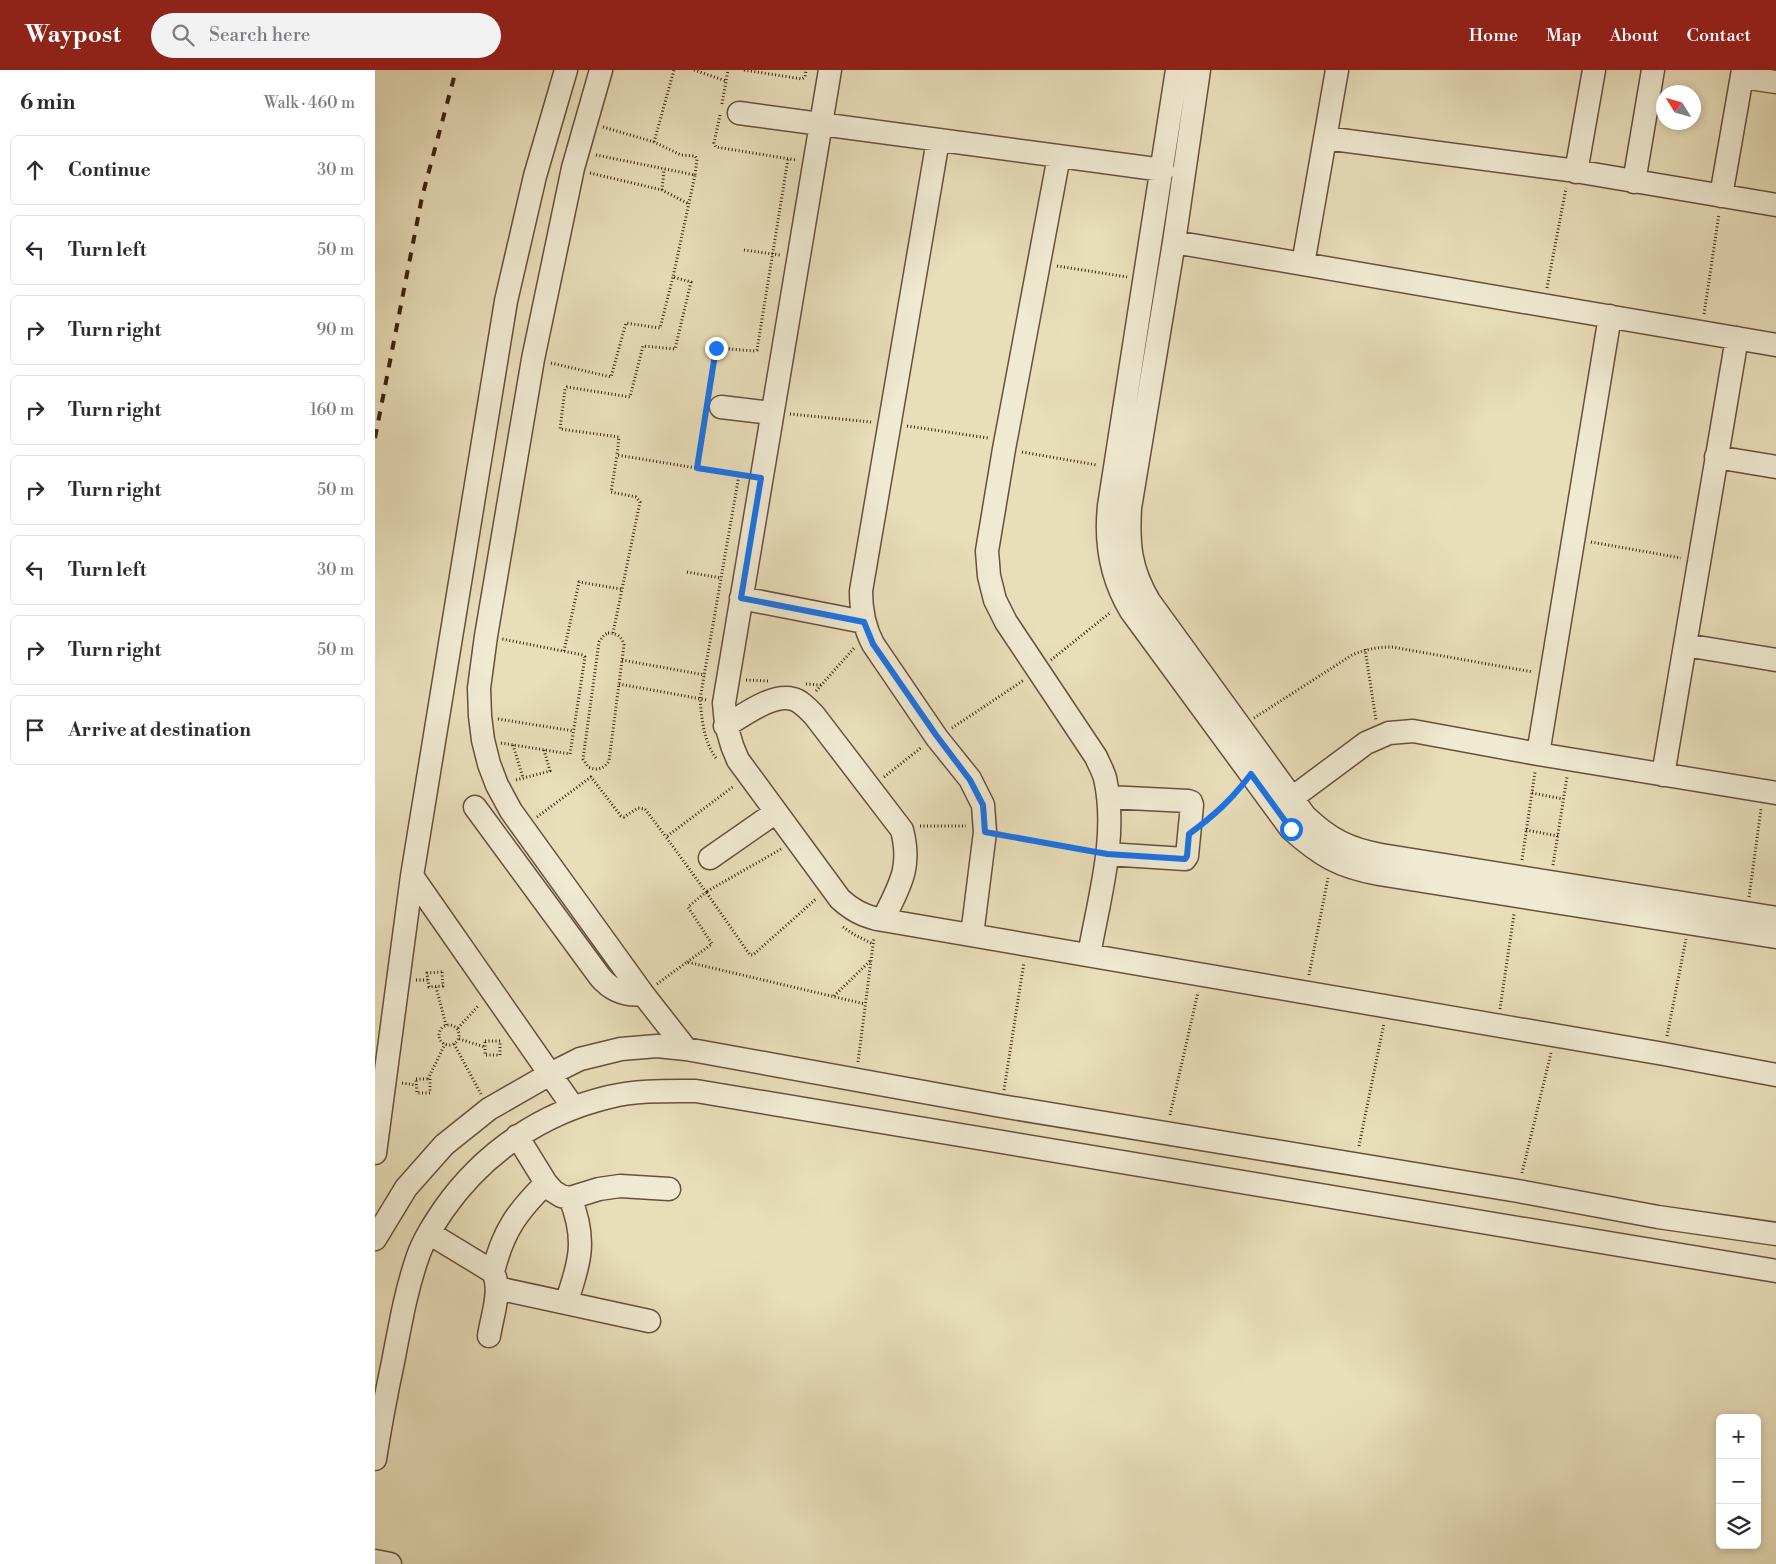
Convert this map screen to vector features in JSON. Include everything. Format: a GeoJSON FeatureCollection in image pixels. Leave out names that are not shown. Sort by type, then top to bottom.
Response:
{"type":"FeatureCollection","features":[{"type":"Feature","properties":{"kind":"street"},"geometry":{"type":"LineString","coordinates":[[375,1154],[412,876],[506,301],[535,176],[566,70]]}},
{"type":"Feature","properties":{"kind":"street"},"geometry":{"type":"LineString","coordinates":[[601,70],[576,160],[533,359],[485,646],[479,688],[480,716],[489,764],[497,785],[511,811],[643,994],[686,1049]]}},
{"type":"Feature","properties":{"kind":"street"},"geometry":{"type":"LineString","coordinates":[[830,70],[724,703],[725,726],[730,744],[738,760],[776,812],[819,890],[841,899],[851,909],[863,915],[880,920],[1498,1025],[1776,1075]]}},
{"type":"Feature","properties":{"kind":"street"},"geometry":{"type":"LineString","coordinates":[[1177,70],[1145,280],[1141,375],[1130,508],[1129,546],[1131,562],[1137,579],[1188,672],[1251,774],[1291,829],[1310,846],[1331,860],[1354,869],[1424,872],[1518,886],[1689,923],[1776,918]]}},
{"type":"Feature","properties":{"kind":"street"},"geometry":{"type":"LineString","coordinates":[[1199,70],[1174,242],[1141,375],[1115,468],[1107,529],[1112,567],[1125,601],[1188,672],[1241,726],[1305,816],[1320,831],[1339,843],[1359,851],[1424,872]]}},
{"type":"Feature","properties":{"kind":"street"},"geometry":{"type":"LineString","coordinates":[[1303,264],[1337,70]]}},
{"type":"Feature","properties":{"kind":"street"},"geometry":{"type":"LineString","coordinates":[[1573,171],[1594,70]]}},
{"type":"Feature","properties":{"kind":"street"},"geometry":{"type":"LineString","coordinates":[[1634,182],[1653,70]]}},
{"type":"Feature","properties":{"kind":"street"},"geometry":{"type":"LineString","coordinates":[[1721,196],[1742,73],[1776,82]]}},
{"type":"Feature","properties":{"kind":"street"},"geometry":{"type":"LineString","coordinates":[[739,113],[1163,170]]}},
{"type":"Feature","properties":{"kind":"street"},"geometry":{"type":"LineString","coordinates":[[1325,138],[1573,171],[1776,205]]}},
{"type":"Feature","properties":{"kind":"street"},"geometry":{"type":"LineString","coordinates":[[937,140],[861,591],[861,607],[865,628],[873,644],[970,780],[983,805],[985,830],[972,935]]}},
{"type":"Feature","properties":{"kind":"street"},"geometry":{"type":"LineString","coordinates":[[1059,156],[1004,449],[987,551],[989,576],[995,600],[1006,622],[1096,757],[1104,776],[1108,797],[1107,854],[1089,955]]}},
{"type":"Feature","properties":{"kind":"street"},"geometry":{"type":"LineString","coordinates":[[1174,242],[1776,345]]}},
{"type":"Feature","properties":{"kind":"street"},"geometry":{"type":"LineString","coordinates":[[1538,754],[1610,316]]}},
{"type":"Feature","properties":{"kind":"street"},"geometry":{"type":"LineString","coordinates":[[1663,775],[1737,338]]}},
{"type":"Feature","properties":{"kind":"street"},"geometry":{"type":"LineString","coordinates":[[712,405],[772,413]]}},
{"type":"Feature","properties":{"kind":"street"},"geometry":{"type":"LineString","coordinates":[[1716,457],[1776,466]]}},
{"type":"Feature","properties":{"kind":"street"},"geometry":{"type":"LineString","coordinates":[[743,590],[865,628]]}},
{"type":"Feature","properties":{"kind":"street"},"geometry":{"type":"LineString","coordinates":[[449,651],[485,646]]}},
{"type":"Feature","properties":{"kind":"street"},"geometry":{"type":"LineString","coordinates":[[1685,646],[1776,660]]}},
{"type":"Feature","properties":{"kind":"street"},"geometry":{"type":"LineString","coordinates":[[725,726],[767,702],[779,698],[793,698],[805,705],[814,715],[902,830],[907,862],[903,878],[880,920]]}},
{"type":"Feature","properties":{"kind":"street"},"geometry":{"type":"LineString","coordinates":[[1292,798],[1366,743],[1378,737],[1401,731],[1413,731],[1569,760],[1770,792]]}},
{"type":"Feature","properties":{"kind":"street"},"geometry":{"type":"LineString","coordinates":[[1107,854],[1185,859],[1187,856],[1192,805],[1191,802],[1108,797]]}},
{"type":"Feature","properties":{"kind":"street"},"geometry":{"type":"LineString","coordinates":[[475,807],[600,977],[607,984],[624,994],[643,994]]}},
{"type":"Feature","properties":{"kind":"street"},"geometry":{"type":"LineString","coordinates":[[710,858],[776,812]]}},
{"type":"Feature","properties":{"kind":"street"},"geometry":{"type":"LineString","coordinates":[[412,876],[573,1107]]}},
{"type":"Feature","properties":{"kind":"street"},"geometry":{"type":"LineString","coordinates":[[1518,886],[1551,882],[1742,919],[1776,937]]}},
{"type":"Feature","properties":{"kind":"street"},"geometry":{"type":"LineString","coordinates":[[375,1239],[406,1188],[444,1145],[489,1109],[580,1059],[621,1049],[657,1046],[686,1049],[856,1079],[884,1086],[1517,1191],[1658,1217],[1776,1234]]}},
{"type":"Feature","properties":{"kind":"street"},"geometry":{"type":"LineString","coordinates":[[878,1121],[884,1086]]}},
{"type":"Feature","properties":{"kind":"street"},"geometry":{"type":"LineString","coordinates":[[376,1447],[405,1300],[419,1254],[429,1234],[456,1193],[480,1166],[517,1136],[573,1107],[611,1096],[653,1091],[696,1092],[1776,1271]]}},
{"type":"Feature","properties":{"kind":"street"},"geometry":{"type":"LineString","coordinates":[[517,1136],[546,1183],[561,1196],[570,1198],[609,1187],[669,1189]]}},
{"type":"Feature","properties":{"kind":"street"},"geometry":{"type":"LineString","coordinates":[[489,1336],[497,1254],[512,1221],[546,1183]]}},
{"type":"Feature","properties":{"kind":"street"},"geometry":{"type":"LineString","coordinates":[[566,1303],[579,1262],[580,1247],[578,1222],[570,1198]]}},
{"type":"Feature","properties":{"kind":"street"},"geometry":{"type":"LineString","coordinates":[[1653,1251],[1658,1217]]}},
{"type":"Feature","properties":{"kind":"street"},"geometry":{"type":"LineString","coordinates":[[429,1234],[495,1280],[566,1303],[649,1321]]}},
{"type":"Feature","properties":{"kind":"street"},"geometry":{"type":"LineString","coordinates":[[375,1561],[391,1564]]}},
{"type":"Feature","properties":{"kind":"path"},"geometry":{"type":"LineString","coordinates":[[654,142],[674,70]]}},
{"type":"Feature","properties":{"kind":"path"},"geometry":{"type":"LineString","coordinates":[[694,70],[726,81]]}},
{"type":"Feature","properties":{"kind":"path"},"geometry":{"type":"LineString","coordinates":[[744,70],[801,79],[805,77],[806,70]]}},
{"type":"Feature","properties":{"kind":"path"},"geometry":{"type":"LineString","coordinates":[[533,359],[611,377],[626,323],[659,328],[673,276],[697,158],[681,155],[654,142],[586,122]]}},
{"type":"Feature","properties":{"kind":"path"},"geometry":{"type":"LineString","coordinates":[[697,468],[712,405],[716,348],[757,350],[788,159]]}},
{"type":"Feature","properties":{"kind":"path"},"geometry":{"type":"LineString","coordinates":[[576,160],[664,169],[695,175]]}},
{"type":"Feature","properties":{"kind":"path"},"geometry":{"type":"LineString","coordinates":[[576,160],[662,190],[689,204]]}},
{"type":"Feature","properties":{"kind":"path"},"geometry":{"type":"LineString","coordinates":[[662,190],[664,169]]}},
{"type":"Feature","properties":{"kind":"path"},"geometry":{"type":"LineString","coordinates":[[1544,305],[1573,171]]}},
{"type":"Feature","properties":{"kind":"path"},"geometry":{"type":"LineString","coordinates":[[1701,332],[1721,196]]}},
{"type":"Feature","properties":{"kind":"path"},"geometry":{"type":"LineString","coordinates":[[744,250],[798,257]]}},
{"type":"Feature","properties":{"kind":"path"},"geometry":{"type":"LineString","coordinates":[[1039,263],[1145,280]]}},
{"type":"Feature","properties":{"kind":"path"},"geometry":{"type":"LineString","coordinates":[[613,633],[640,502],[636,497],[611,492],[619,437],[560,428],[565,389],[570,387],[630,397],[643,346],[676,348],[691,282],[673,276]]}},
{"type":"Feature","properties":{"kind":"path"},"geometry":{"type":"LineString","coordinates":[[1004,449],[1115,468]]}},
{"type":"Feature","properties":{"kind":"path"},"geometry":{"type":"LineString","coordinates":[[617,455],[761,478]]}},
{"type":"Feature","properties":{"kind":"path"},"geometry":{"type":"LineString","coordinates":[[1573,539],[1699,561]]}},
{"type":"Feature","properties":{"kind":"path"},"geometry":{"type":"LineString","coordinates":[[687,572],[743,590]]}},
{"type":"Feature","properties":{"kind":"path"},"geometry":{"type":"LineString","coordinates":[[564,651],[579,582],[621,590]]}},
{"type":"Feature","properties":{"kind":"path"},"geometry":{"type":"LineString","coordinates":[[870,788],[937,736],[1038,670],[1125,601]]}},
{"type":"Feature","properties":{"kind":"path"},"geometry":{"type":"LineString","coordinates":[[805,705],[865,628]]}},
{"type":"Feature","properties":{"kind":"path"},"geometry":{"type":"LineString","coordinates":[[613,633],[621,637],[624,645],[609,761],[602,768],[593,769],[585,763],[583,758],[599,642],[604,635],[613,633]]}},
{"type":"Feature","properties":{"kind":"path"},"geometry":{"type":"LineString","coordinates":[[483,740],[570,754],[585,657],[564,651],[485,646]]}},
{"type":"Feature","properties":{"kind":"path"},"geometry":{"type":"LineString","coordinates":[[1241,726],[1352,654],[1365,649],[1392,647],[1551,675]]}},
{"type":"Feature","properties":{"kind":"path"},"geometry":{"type":"LineString","coordinates":[[1365,649],[1378,737]]}},
{"type":"Feature","properties":{"kind":"path"},"geometry":{"type":"LineString","coordinates":[[622,660],[728,678]]}},
{"type":"Feature","properties":{"kind":"path"},"geometry":{"type":"LineString","coordinates":[[619,684],[724,703]]}},
{"type":"Feature","properties":{"kind":"path"},"geometry":{"type":"LineString","coordinates":[[480,716],[574,730]]}},
{"type":"Feature","properties":{"kind":"path"},"geometry":{"type":"LineString","coordinates":[[513,745],[523,778]]}},
{"type":"Feature","properties":{"kind":"path"},"geometry":{"type":"LineString","coordinates":[[497,785],[550,770],[544,750]]}},
{"type":"Feature","properties":{"kind":"path"},"geometry":{"type":"LineString","coordinates":[[1498,1025],[1538,754]]}},
{"type":"Feature","properties":{"kind":"path"},"geometry":{"type":"LineString","coordinates":[[1551,882],[1569,760]]}},
{"type":"Feature","properties":{"kind":"path"},"geometry":{"type":"LineString","coordinates":[[523,827],[591,777],[593,769]]}},
{"type":"Feature","properties":{"kind":"path"},"geometry":{"type":"LineString","coordinates":[[1189,834],[1213,817],[1227,804],[1251,774]]}},
{"type":"Feature","properties":{"kind":"path"},"geometry":{"type":"LineString","coordinates":[[591,777],[621,816],[624,817],[638,808],[645,809],[666,837]]}},
{"type":"Feature","properties":{"kind":"path"},"geometry":{"type":"LineString","coordinates":[[1532,792],[1563,799]]}},
{"type":"Feature","properties":{"kind":"path"},"geometry":{"type":"LineString","coordinates":[[1742,919],[1770,792]]}},
{"type":"Feature","properties":{"kind":"path"},"geometry":{"type":"LineString","coordinates":[[899,826],[985,830],[1107,854]]}},
{"type":"Feature","properties":{"kind":"path"},"geometry":{"type":"LineString","coordinates":[[1526,830],[1558,836]]}},
{"type":"Feature","properties":{"kind":"path"},"geometry":{"type":"LineString","coordinates":[[785,851],[780,849],[707,892],[751,955],[819,890]]}},
{"type":"Feature","properties":{"kind":"path"},"geometry":{"type":"LineString","coordinates":[[1306,992],[1331,860]]}},
{"type":"Feature","properties":{"kind":"path"},"geometry":{"type":"LineString","coordinates":[[856,1079],[871,960],[880,920]]}},
{"type":"Feature","properties":{"kind":"path"},"geometry":{"type":"LineString","coordinates":[[1664,1054],[1689,923]]}},
{"type":"Feature","properties":{"kind":"path"},"geometry":{"type":"LineString","coordinates":[[1001,1106],[1027,945]]}},
{"type":"Feature","properties":{"kind":"path"},"geometry":{"type":"LineString","coordinates":[[834,996],[871,960]]}},
{"type":"Feature","properties":{"kind":"path"},"geometry":{"type":"LineString","coordinates":[[643,994],[687,962],[865,1004]]}},
{"type":"Feature","properties":{"kind":"path"},"geometry":{"type":"LineString","coordinates":[[442,972],[444,986],[436,987],[429,988],[427,974],[442,972]]}},
{"type":"Feature","properties":{"kind":"path"},"geometry":{"type":"LineString","coordinates":[[1166,1133],[1202,975]]}},
{"type":"Feature","properties":{"kind":"path"},"geometry":{"type":"LineString","coordinates":[[436,987],[446,1025]]}},
{"type":"Feature","properties":{"kind":"path"},"geometry":{"type":"LineString","coordinates":[[458,1028],[491,990]]}},
{"type":"Feature","properties":{"kind":"path"},"geometry":{"type":"LineString","coordinates":[[1355,1164],[1387,1006]]}},
{"type":"Feature","properties":{"kind":"path"},"geometry":{"type":"LineString","coordinates":[[446,1025],[458,1028],[459,1039],[454,1044],[442,1042],[439,1034],[440,1030],[446,1025]]}},
{"type":"Feature","properties":{"kind":"path"},"geometry":{"type":"LineString","coordinates":[[1517,1191],[1555,1035]]}},
{"type":"Feature","properties":{"kind":"path"},"geometry":{"type":"LineString","coordinates":[[459,1039],[485,1047]]}},
{"type":"Feature","properties":{"kind":"path"},"geometry":{"type":"LineString","coordinates":[[485,1041],[499,1041],[500,1055],[485,1056],[485,1047],[485,1041]]}},
{"type":"Feature","properties":{"kind":"path"},"geometry":{"type":"LineString","coordinates":[[428,1079],[445,1044]]}},
{"type":"Feature","properties":{"kind":"path"},"geometry":{"type":"LineString","coordinates":[[454,1044],[489,1109]]}},
{"type":"Feature","properties":{"kind":"path"},"geometry":{"type":"LineString","coordinates":[[428,1079],[430,1079],[430,1093],[417,1093],[416,1080],[428,1079]]}},
{"type":"Feature","properties":{"kind":"railway"},"geometry":{"type":"LineString","coordinates":[[375,438],[422,197],[456,70]]}},
{"type":"Feature","properties":{"kind":"route"},"geometry":{"type":"LineString","coordinates":[[716,348],[697,468],[761,478],[741,598],[864,622],[873,644],[936,735],[970,780],[983,805],[985,832],[1107,854],[1183,860],[1187,856],[1189,834],[1213,817],[1234,797],[1251,774],[1291,829]]}}]}
